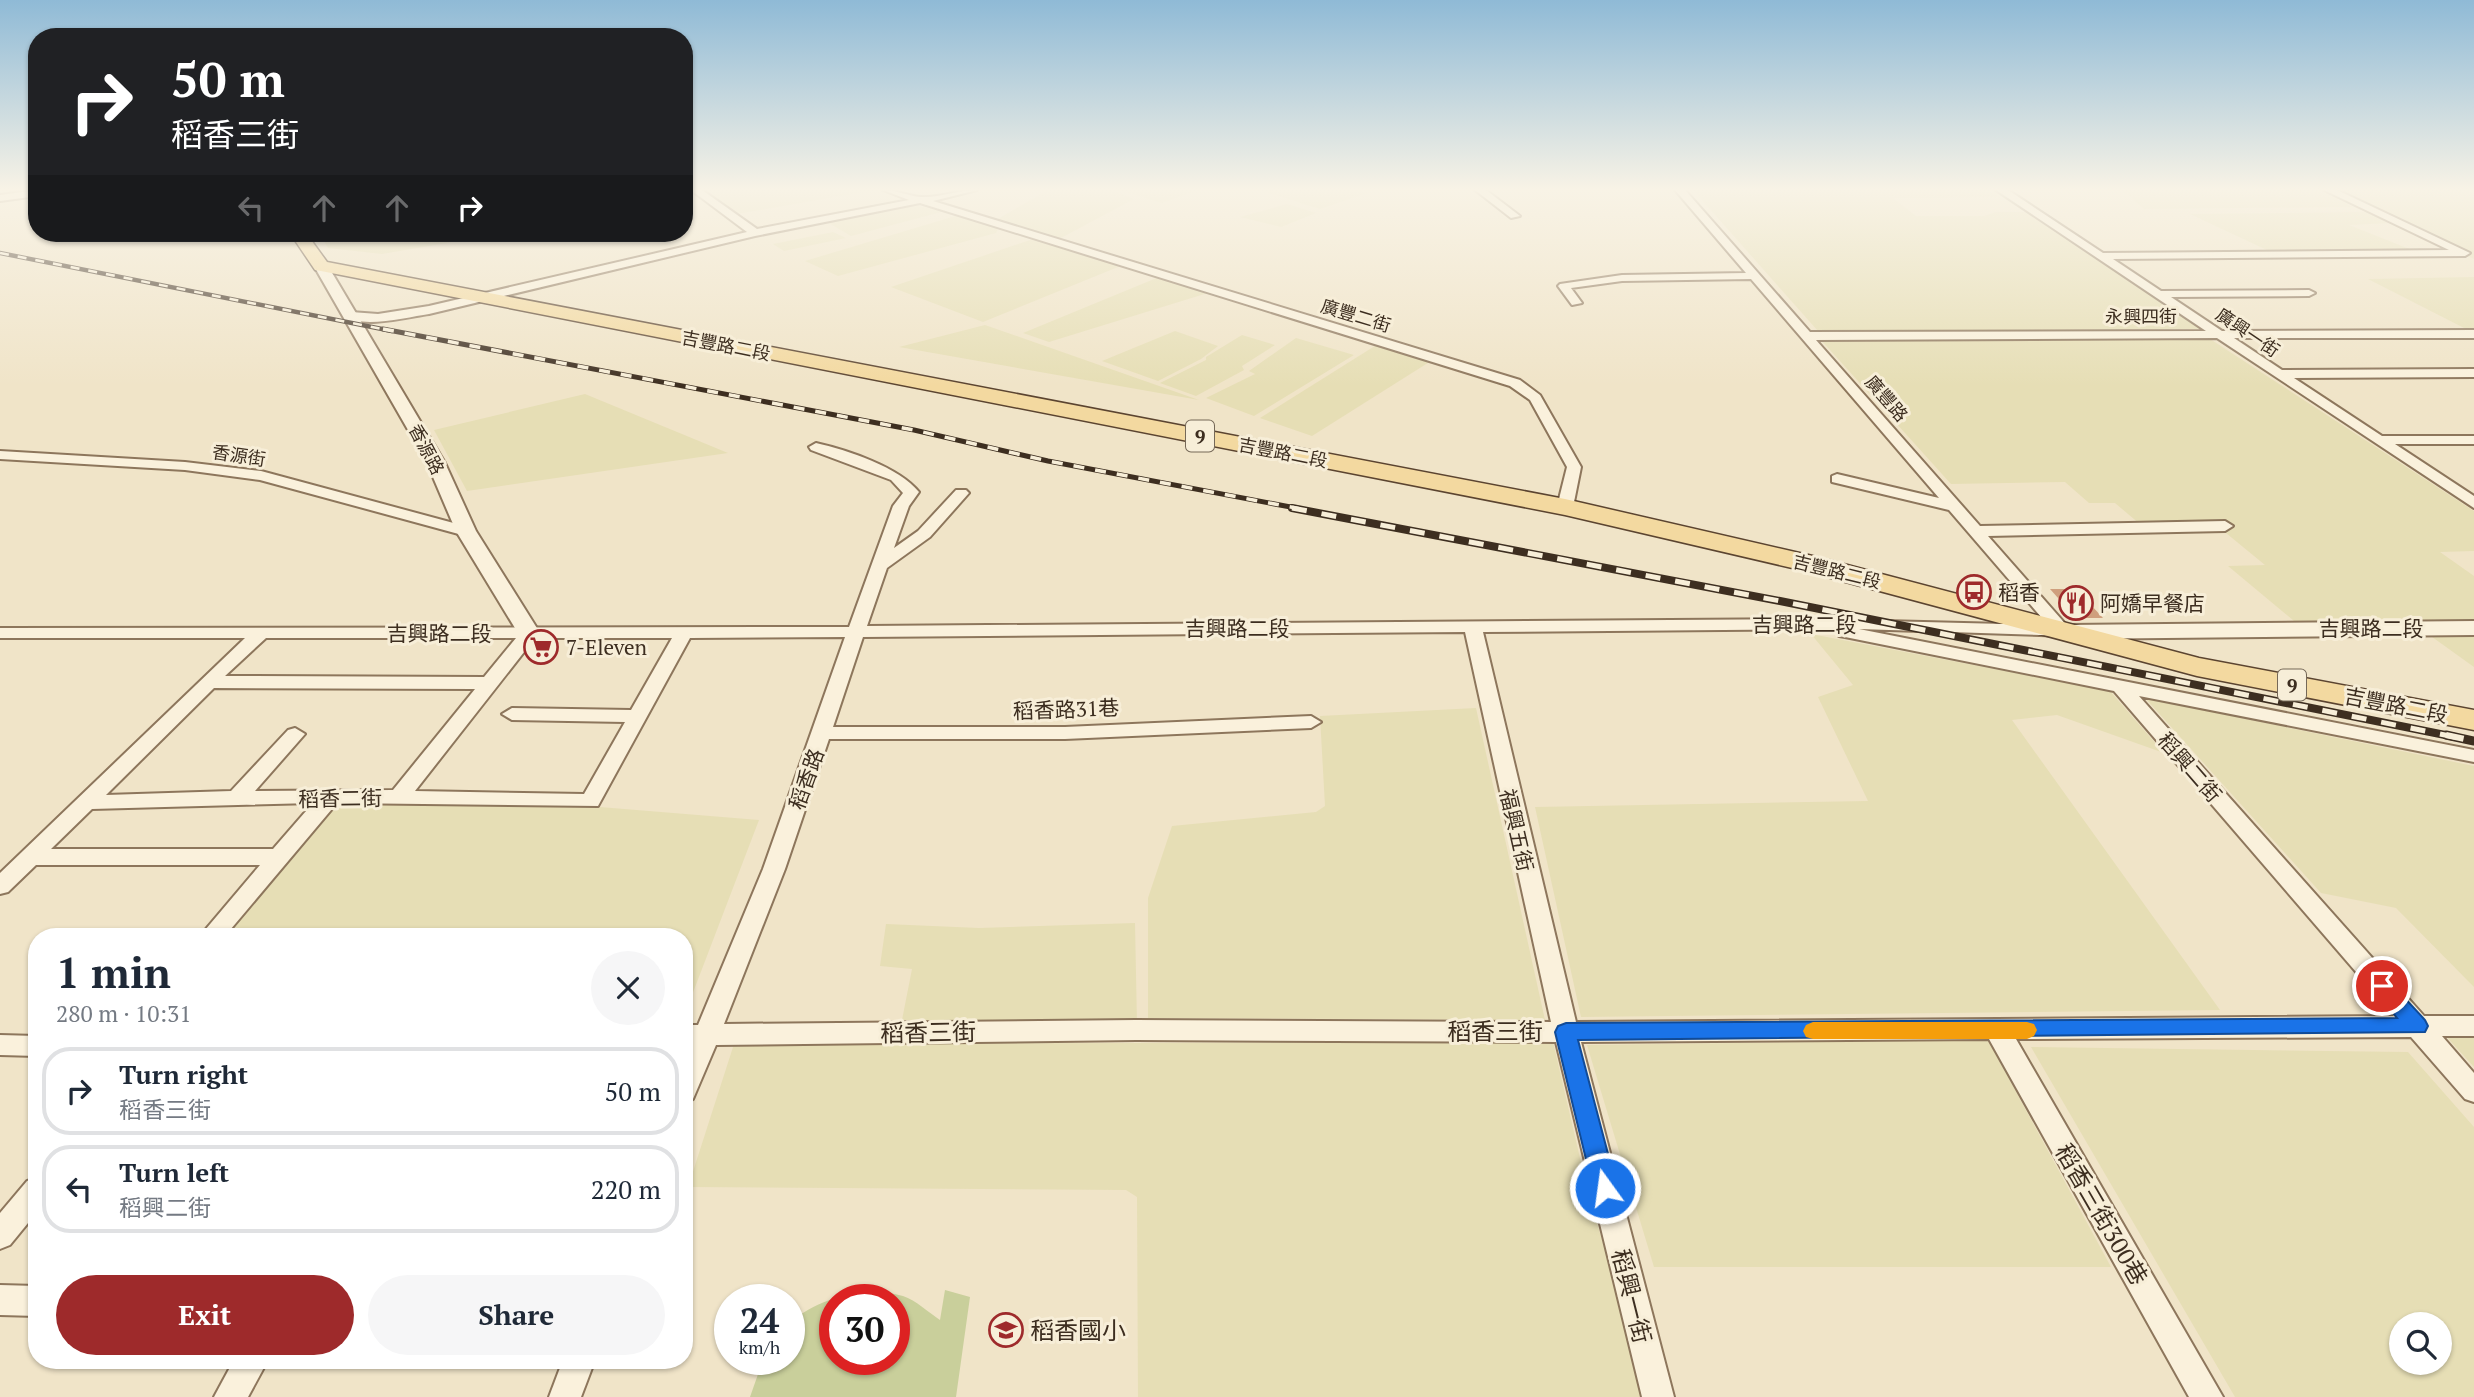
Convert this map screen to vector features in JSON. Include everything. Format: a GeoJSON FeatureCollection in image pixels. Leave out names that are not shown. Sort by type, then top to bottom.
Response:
{"type":"FeatureCollection","features":[{"type":"Feature","properties":{"kind":"main road"},"geometry":{"type":"LineString","coordinates":[[313,255],[321,266]]}},
{"type":"Feature","properties":{"kind":"main road","name":"吉豐路二段"},"geometry":{"type":"LineString","coordinates":[[321,266],[1565,507],[1820,566],[2197,667],[2474,720]]}},
{"type":"Feature","properties":{"kind":"main road","name":"吉豐路二段"},"geometry":{"type":"LineString","coordinates":[[2112,645],[2190,650],[2474,704]]}},
{"type":"Feature","properties":{"kind":"street"},"geometry":{"type":"LineString","coordinates":[[351,316],[378,318],[429,310],[658,255]]}},
{"type":"Feature","properties":{"kind":"street","name":"廣豐二街"},"geometry":{"type":"LineString","coordinates":[[1104,255],[1515,383],[1535,398],[1574,467],[1565,507]]}},
{"type":"Feature","properties":{"kind":"street","name":"廣豐路"},"geometry":{"type":"LineString","coordinates":[[1737,255],[2063,632]]}},
{"type":"Feature","properties":{"kind":"street"},"geometry":{"type":"LineString","coordinates":[[2104,256],[2469,256]]}},
{"type":"Feature","properties":{"kind":"street","name":"廣興一街"},"geometry":{"type":"LineString","coordinates":[[2104,256],[2474,503]]}},
{"type":"Feature","properties":{"kind":"street","name":"香源路"},"geometry":{"type":"LineString","coordinates":[[321,266],[436,463],[466,531],[529,633]]}},
{"type":"Feature","properties":{"kind":"street"},"geometry":{"type":"LineString","coordinates":[[1576,303],[1564,286],[1622,278],[1755,276]]}},
{"type":"Feature","properties":{"kind":"street"},"geometry":{"type":"LineString","coordinates":[[2160,293],[2309,293]]}},
{"type":"Feature","properties":{"kind":"street","name":"永興四街"},"geometry":{"type":"LineString","coordinates":[[1808,336],[2474,334]]}},
{"type":"Feature","properties":{"kind":"street"},"geometry":{"type":"LineString","coordinates":[[2278,374],[2474,373]]}},
{"type":"Feature","properties":{"kind":"street"},"geometry":{"type":"LineString","coordinates":[[2379,440],[2474,440]]}},
{"type":"Feature","properties":{"kind":"street","name":"稻香路"},"geometry":{"type":"LineString","coordinates":[[695,1034],[774,869],[823,733],[854,632],[901,506],[911,492],[896,477],[816,447]]}},
{"type":"Feature","properties":{"kind":"street","name":"香源街"},"geometry":{"type":"LineString","coordinates":[[0,455],[185,466],[261,476],[466,531]]}},
{"type":"Feature","properties":{"kind":"street"},"geometry":{"type":"LineString","coordinates":[[1837,479],[1956,507]]}},
{"type":"Feature","properties":{"kind":"street"},"geometry":{"type":"LineString","coordinates":[[879,566],[924,534],[961,493]]}},
{"type":"Feature","properties":{"kind":"street"},"geometry":{"type":"LineString","coordinates":[[1976,531],[2225,526]]}},
{"type":"Feature","properties":{"kind":"street"},"geometry":{"type":"LineString","coordinates":[[1802,624],[2474,756]]}},
{"type":"Feature","properties":{"kind":"street","name":"吉興路二段"},"geometry":{"type":"LineString","coordinates":[[0,633],[854,632],[1802,624],[1889,624],[2063,632],[2474,628]]}},
{"type":"Feature","properties":{"kind":"street","name":"福興五街"},"geometry":{"type":"LineString","coordinates":[[1473,628],[1566,1032]]}},
{"type":"Feature","properties":{"kind":"street"},"geometry":{"type":"LineString","coordinates":[[0,886],[89,802],[139,747],[262,632]]}},
{"type":"Feature","properties":{"kind":"street"},"geometry":{"type":"LineString","coordinates":[[512,714],[640,716],[684,632]]}},
{"type":"Feature","properties":{"kind":"street"},"geometry":{"type":"LineString","coordinates":[[399,797],[529,633]]}},
{"type":"Feature","properties":{"kind":"street"},"geometry":{"type":"LineString","coordinates":[[208,682],[489,683]]}},
{"type":"Feature","properties":{"kind":"street","name":"稻興二街"},"geometry":{"type":"LineString","coordinates":[[2117,684],[2474,1091]]}},
{"type":"Feature","properties":{"kind":"street","name":"稻香二街"},"geometry":{"type":"LineString","coordinates":[[89,802],[331,796],[591,801],[640,716]]}},
{"type":"Feature","properties":{"kind":"street","name":"稻香路31巷"},"geometry":{"type":"LineString","coordinates":[[823,733],[1065,733],[1311,722]]}},
{"type":"Feature","properties":{"kind":"street"},"geometry":{"type":"LineString","coordinates":[[235,800],[295,734]]}},
{"type":"Feature","properties":{"kind":"street"},"geometry":{"type":"LineString","coordinates":[[219,928],[331,796]]}},
{"type":"Feature","properties":{"kind":"street"},"geometry":{"type":"LineString","coordinates":[[30,857],[281,857]]}},
{"type":"Feature","properties":{"kind":"street","name":"稻香三街"},"geometry":{"type":"LineString","coordinates":[[695,1034],[2474,1026]]}},
{"type":"Feature","properties":{"kind":"street","name":"稻香三街300巷"},"geometry":{"type":"LineString","coordinates":[[1997,1030],[2207,1397]]}},
{"type":"Feature","properties":{"kind":"street","name":"稻興一街"},"geometry":{"type":"LineString","coordinates":[[1566,1032],[1658,1397]]}},
{"type":"Feature","properties":{"kind":"street"},"geometry":{"type":"LineString","coordinates":[[0,1045],[28,1046]]}},
{"type":"Feature","properties":{"kind":"street"},"geometry":{"type":"LineString","coordinates":[[0,1235],[28,1201]]}},
{"type":"Feature","properties":{"kind":"street"},"geometry":{"type":"LineString","coordinates":[[0,1300],[28,1301]]}},
{"type":"Feature","properties":{"kind":"street"},"geometry":{"type":"LineString","coordinates":[[230,1397],[247,1369]]}},
{"type":"Feature","properties":{"kind":"street"},"geometry":{"type":"LineString","coordinates":[[565,1397],[576,1369]]}},
{"type":"Feature","properties":{"kind":"shaded area"},"geometry":{"type":"Polygon","coordinates":[[[824,255],[914,255],[838,276],[805,261],[824,255]]]}},
{"type":"Feature","properties":{"kind":"shaded area"},"geometry":{"type":"Polygon","coordinates":[[[985,255],[1094,255],[1123,265],[983,322],[891,287],[985,255]]]}},
{"type":"Feature","properties":{"kind":"shaded area"},"geometry":{"type":"Polygon","coordinates":[[[1751,255],[2092,255],[2202,329],[1818,331],[1751,255]]]}},
{"type":"Feature","properties":{"kind":"shaded area"},"geometry":{"type":"Polygon","coordinates":[[[1159,277],[1211,292],[1049,342],[1023,333],[1159,277]]]}},
{"type":"Feature","properties":{"kind":"shaded area"},"geometry":{"type":"Polygon","coordinates":[[[2474,277],[2474,330],[2468,330],[2368,279],[2474,277]]]}},
{"type":"Feature","properties":{"kind":"shaded area"},"geometry":{"type":"Polygon","coordinates":[[[985,325],[1199,400],[899,347],[985,325]]]}},
{"type":"Feature","properties":{"kind":"shaded area"},"geometry":{"type":"Polygon","coordinates":[[[1175,331],[1218,346],[1201,359],[1158,381],[1102,361],[1175,331]]]}},
{"type":"Feature","properties":{"kind":"shaded area"},"geometry":{"type":"Polygon","coordinates":[[[1242,335],[1275,345],[1242,366],[1244,370],[1196,396],[1160,383],[1206,360],[1206,357],[1242,335]]]}},
{"type":"Feature","properties":{"kind":"shaded area"},"geometry":{"type":"Polygon","coordinates":[[[2207,337],[2474,511],[2474,551],[2440,552],[2474,576],[2474,620],[2294,621],[2228,566],[2265,565],[2215,524],[2141,525],[2115,503],[2089,503],[2065,482],[1951,484],[1821,340],[2207,337]]]}},
{"type":"Feature","properties":{"kind":"shaded area"},"geometry":{"type":"Polygon","coordinates":[[[1296,338],[1354,355],[1254,416],[1206,398],[1255,374],[1249,371],[1296,338]]]}},
{"type":"Feature","properties":{"kind":"shaded area"},"geometry":{"type":"Polygon","coordinates":[[[1378,344],[1431,361],[1312,436],[1260,418],[1378,344]]]}},
{"type":"Feature","properties":{"kind":"shaded area"},"geometry":{"type":"Polygon","coordinates":[[[585,394],[728,453],[467,491],[434,430],[585,394]]]}},
{"type":"Feature","properties":{"kind":"shaded area"},"geometry":{"type":"Polygon","coordinates":[[[2474,633],[2474,667],[2428,634],[2474,633]]]}},
{"type":"Feature","properties":{"kind":"shaded area"},"geometry":{"type":"Polygon","coordinates":[[[1811,634],[2110,691],[2164,753],[2057,715],[2012,720],[2220,1010],[1581,1017],[1535,807],[1868,801],[1818,697],[1853,685],[1811,634]]]}},
{"type":"Feature","properties":{"kind":"shaded area"},"geometry":{"type":"Polygon","coordinates":[[[2145,698],[2474,766],[2474,987],[2396,908],[2321,893],[2145,698]]]}},
{"type":"Feature","properties":{"kind":"shaded area"},"geometry":{"type":"Polygon","coordinates":[[[1476,708],[1545,1020],[1148,1018],[1148,898],[1172,826],[1316,812],[1325,806],[1320,716],[1476,708]]]}},
{"type":"Feature","properties":{"kind":"shaded area"},"geometry":{"type":"Polygon","coordinates":[[[327,802],[563,804],[759,820],[693,992],[693,928],[221,928],[327,802]]]}},
{"type":"Feature","properties":{"kind":"shaded area"},"geometry":{"type":"Polygon","coordinates":[[[1135,923],[1137,1024],[902,1020],[912,969],[880,966],[886,924],[979,928],[1135,923]]]}},
{"type":"Feature","properties":{"kind":"shaded area"},"geometry":{"type":"Polygon","coordinates":[[[2444,1034],[2474,1034],[2474,1067],[2444,1034]]]}},
{"type":"Feature","properties":{"kind":"shaded area"},"geometry":{"type":"Polygon","coordinates":[[[1988,1040],[2111,1267],[1654,1267],[1587,1045],[1988,1040]]]}},
{"type":"Feature","properties":{"kind":"shaded area"},"geometry":{"type":"Polygon","coordinates":[[[1553,1042],[1590,1201],[1651,1397],[1138,1397],[1137,1197],[1126,1190],[693,1187],[693,1171],[734,1044],[1553,1042]]]}},
{"type":"Feature","properties":{"kind":"shaded area"},"geometry":{"type":"Polygon","coordinates":[[[2031,1047],[2408,1052],[2474,1127],[2474,1397],[2235,1397],[2031,1047]]]}},
{"type":"Feature","properties":{"kind":"green space"},"geometry":{"type":"Polygon","coordinates":[[[945,1290],[970,1297],[956,1397],[750,1397],[758,1375],[805,1375],[805,1312],[819,1304],[819,1375],[910,1375],[910,1299],[940,1320],[945,1290]]]}},
{"type":"Feature","properties":{"kind":"building","name":"阿嬌早餐店"},"geometry":{"type":"Polygon","coordinates":[[[2050,589],[2076,589],[2103,618],[2076,618],[2050,589]]]}},
{"type":"Feature","properties":{"kind":"railway"},"geometry":{"type":"LineString","coordinates":[[11,255],[392,331]]}},
{"type":"Feature","properties":{"kind":"railway"},"geometry":{"type":"LineString","coordinates":[[383,329],[914,430],[1048,461],[1301,509]]}},
{"type":"Feature","properties":{"kind":"railway"},"geometry":{"type":"LineString","coordinates":[[1292,508],[1780,601],[2455,737]]}},
{"type":"Feature","properties":{"kind":"railway"},"geometry":{"type":"LineString","coordinates":[[2446,735],[2474,741]]}},
{"type":"Feature","properties":{"kind":"slow traffic"},"geometry":{"type":"LineString","coordinates":[[1813,1031],[2027,1030]]}},
{"type":"Feature","properties":{"kind":"place","name":"稻香"},"geometry":{"type":"Point","coordinates":[1974,592]}},
{"type":"Feature","properties":{"kind":"place","name":"阿嬌早餐店"},"geometry":{"type":"Point","coordinates":[2076,603]}},
{"type":"Feature","properties":{"kind":"place","name":"7-Eleven"},"geometry":{"type":"Point","coordinates":[541,647]}},
{"type":"Feature","properties":{"kind":"place","name":"稻香國小"},"geometry":{"type":"Point","coordinates":[1006,1330]}},
{"type":"Feature","properties":{"kind":"route"},"geometry":{"type":"LineString","coordinates":[[1605,1188],[1566,1032],[2417,1026],[2382,986]]}}]}
